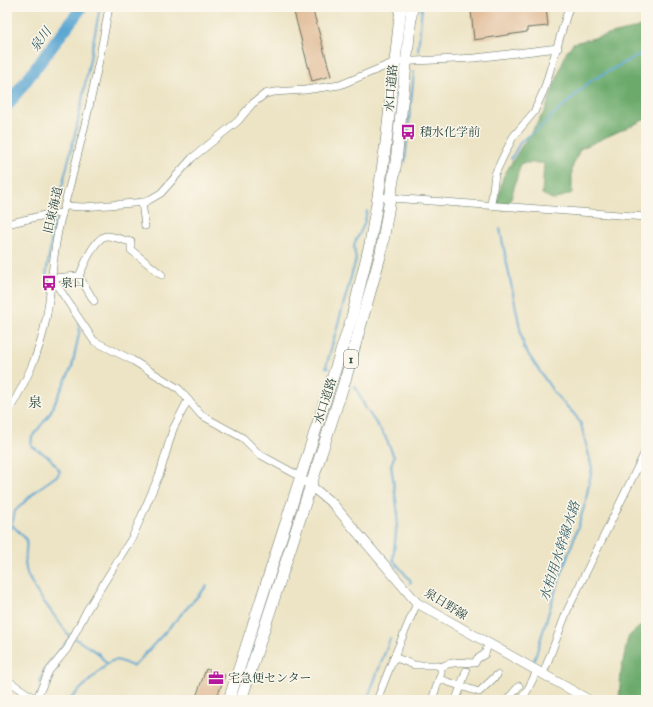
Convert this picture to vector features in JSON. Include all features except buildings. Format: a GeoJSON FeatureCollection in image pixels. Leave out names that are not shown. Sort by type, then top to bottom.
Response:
{"type":"FeatureCollection","features":[{"type":"Feature","properties":{"kind":"highway","name":"水口道路"},"geometry":{"type":"LineString","coordinates":[[229,700],[352,317],[370,244],[378,197],[401,7]]}},
{"type":"Feature","properties":{"kind":"highway","name":"水口道路"},"geometry":{"type":"LineString","coordinates":[[241,700],[311,486],[367,306],[381,253],[391,198],[412,7]]}},
{"type":"Feature","properties":{"kind":"main road","name":"泉日野線"},"geometry":{"type":"LineString","coordinates":[[301,477],[332,504],[418,603],[488,644],[590,700]]}},
{"type":"Feature","properties":{"kind":"street","name":"旧東海道"},"geometry":{"type":"LineString","coordinates":[[7,414],[27,378],[39,347],[46,320],[52,278],[58,214],[65,206],[86,125],[109,7]]}},
{"type":"Feature","properties":{"kind":"street"},"geometry":{"type":"LineString","coordinates":[[491,205],[495,174],[513,138],[534,112],[544,90],[558,48],[569,7]]}},
{"type":"Feature","properties":{"kind":"street"},"geometry":{"type":"LineString","coordinates":[[65,206],[83,207],[142,202],[149,200],[161,192],[192,158],[228,130],[238,121],[252,104],[265,94],[340,85],[395,62],[475,58],[558,48]]}},
{"type":"Feature","properties":{"kind":"street"},"geometry":{"type":"LineString","coordinates":[[378,197],[646,217]]}},
{"type":"Feature","properties":{"kind":"street"},"geometry":{"type":"LineString","coordinates":[[142,202],[145,226]]}},
{"type":"Feature","properties":{"kind":"street"},"geometry":{"type":"LineString","coordinates":[[7,224],[58,214]]}},
{"type":"Feature","properties":{"kind":"street"},"geometry":{"type":"LineString","coordinates":[[79,276],[92,249],[100,239],[107,236],[130,242],[131,250],[162,275]]}},
{"type":"Feature","properties":{"kind":"street"},"geometry":{"type":"LineString","coordinates":[[79,276],[52,278],[94,341],[132,360],[179,389],[201,415],[243,438],[259,454],[301,477]]}},
{"type":"Feature","properties":{"kind":"street"},"geometry":{"type":"LineString","coordinates":[[79,276],[94,302]]}},
{"type":"Feature","properties":{"kind":"street"},"geometry":{"type":"LineString","coordinates":[[7,680],[36,700],[49,671],[67,649],[88,610],[133,536],[160,473],[173,429],[188,400]]}},
{"type":"Feature","properties":{"kind":"street"},"geometry":{"type":"LineString","coordinates":[[520,700],[540,673],[568,611],[646,450]]}},
{"type":"Feature","properties":{"kind":"street"},"geometry":{"type":"LineString","coordinates":[[377,700],[418,603]]}},
{"type":"Feature","properties":{"kind":"street"},"geometry":{"type":"LineString","coordinates":[[394,657],[414,665],[436,664],[441,666],[460,661],[475,663],[477,659],[485,654],[488,644]]}},
{"type":"Feature","properties":{"kind":"street"},"geometry":{"type":"LineString","coordinates":[[432,700],[441,673],[441,666]]}},
{"type":"Feature","properties":{"kind":"street"},"geometry":{"type":"LineString","coordinates":[[456,700],[466,671]]}},
{"type":"Feature","properties":{"kind":"street"},"geometry":{"type":"LineString","coordinates":[[439,679],[480,692],[497,674]]}},
{"type":"Feature","properties":{"kind":"street"},"geometry":{"type":"LineString","coordinates":[[507,700],[519,686]]}},
{"type":"Feature","properties":{"kind":"green space"},"geometry":{"type":"Polygon","coordinates":[[[646,23],[646,119],[580,149],[572,168],[572,193],[554,200],[542,194],[544,163],[521,163],[510,202],[504,210],[496,208],[503,177],[545,111],[566,53],[573,43],[633,29],[646,23]]]}},
{"type":"Feature","properties":{"kind":"green space"},"geometry":{"type":"Polygon","coordinates":[[[646,621],[646,700],[619,700],[621,671],[628,637],[646,621]]]}},
{"type":"Feature","properties":{"kind":"waterway","name":"泉川"},"geometry":{"type":"LineString","coordinates":[[7,106],[82,7]]}},
{"type":"Feature","properties":{"kind":"waterway"},"geometry":{"type":"LineString","coordinates":[[56,211],[77,126],[100,7]]}},
{"type":"Feature","properties":{"kind":"waterway"},"geometry":{"type":"LineString","coordinates":[[418,51],[422,7]]}},
{"type":"Feature","properties":{"kind":"waterway","name":"水柏用水幹線水路"},"geometry":{"type":"LineString","coordinates":[[511,159],[521,141],[537,130],[592,80],[646,51]]}},
{"type":"Feature","properties":{"kind":"waterway"},"geometry":{"type":"LineString","coordinates":[[405,162],[414,72]]}},
{"type":"Feature","properties":{"kind":"waterway"},"geometry":{"type":"LineString","coordinates":[[328,368],[326,367],[356,259],[354,244],[364,224],[367,211]]}},
{"type":"Feature","properties":{"kind":"waterway"},"geometry":{"type":"LineString","coordinates":[[49,280],[46,276],[55,216]]}},
{"type":"Feature","properties":{"kind":"waterway","name":"水柏用水幹線水路"},"geometry":{"type":"LineString","coordinates":[[500,229],[524,348],[555,394],[575,415],[581,424],[592,468],[585,504],[554,595],[534,661]]}},
{"type":"Feature","properties":{"kind":"waterway"},"geometry":{"type":"LineString","coordinates":[[7,535],[12,525],[15,511],[38,489],[58,475],[60,471],[49,457],[31,446],[32,437],[49,415],[72,367],[80,329],[78,323]]}},
{"type":"Feature","properties":{"kind":"waterway"},"geometry":{"type":"LineString","coordinates":[[355,386],[365,407],[386,438],[394,457],[391,465],[398,514],[393,560],[411,581],[410,583]]}},
{"type":"Feature","properties":{"kind":"waterway"},"geometry":{"type":"LineString","coordinates":[[12,525],[27,540],[25,563],[27,574],[36,591],[70,637],[48,664],[40,683]]}},
{"type":"Feature","properties":{"kind":"waterway"},"geometry":{"type":"LineString","coordinates":[[107,664],[117,660],[133,666],[136,664],[207,586]]}},
{"type":"Feature","properties":{"kind":"waterway"},"geometry":{"type":"LineString","coordinates":[[69,700],[107,664],[98,653],[74,638]]}},
{"type":"Feature","properties":{"kind":"waterway"},"geometry":{"type":"LineString","coordinates":[[367,700],[390,639]]}},
{"type":"Feature","properties":{"kind":"place","name":"積水化学前"},"geometry":{"type":"Point","coordinates":[408,132]}},
{"type":"Feature","properties":{"kind":"place","name":"泉口"},"geometry":{"type":"Point","coordinates":[49,283]}},
{"type":"Feature","properties":{"kind":"place","name":"宅急便センター"},"geometry":{"type":"Point","coordinates":[216,678]}},
{"type":"Feature","properties":{"kind":"district","name":"泉"},"geometry":{"type":"Point","coordinates":[35,402]}}]}
